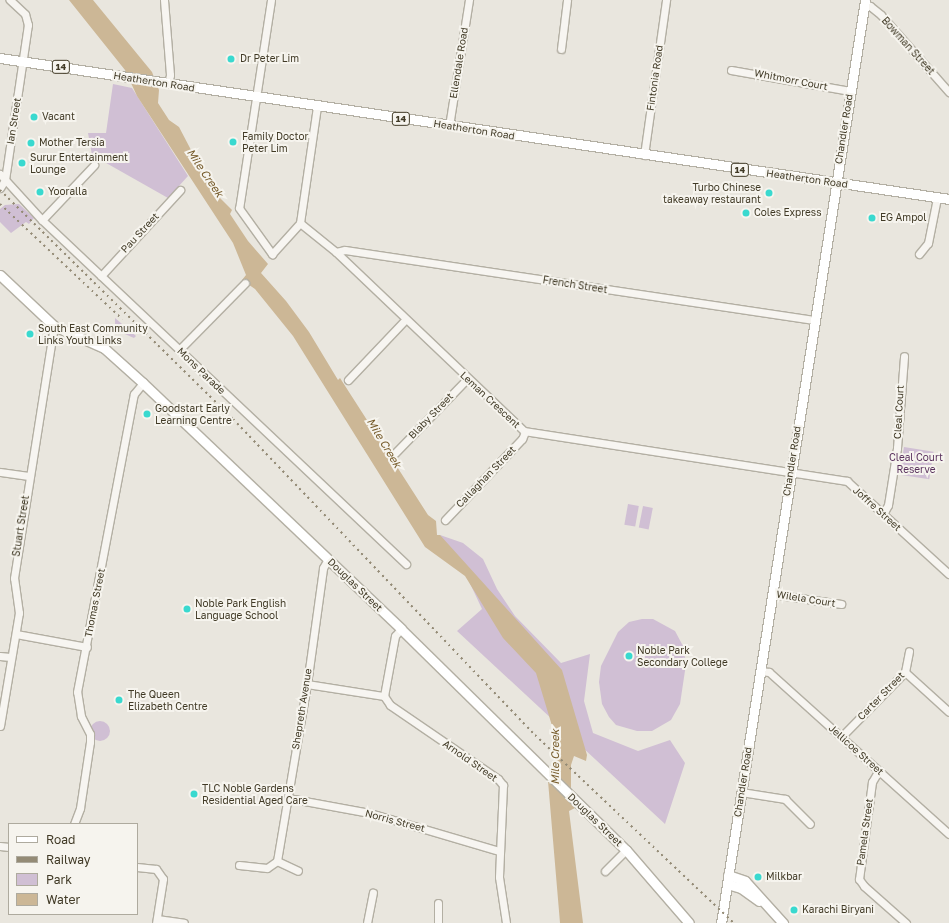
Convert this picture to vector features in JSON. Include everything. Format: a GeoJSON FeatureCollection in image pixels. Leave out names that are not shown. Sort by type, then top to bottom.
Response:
{"type":"FeatureCollection","features":[{"type":"Feature","properties":{"kind":"main road","name":"Chandler Road"},"geometry":{"type":"LineString","coordinates":[[721,923],[864,3]]}},
{"type":"Feature","properties":{"kind":"main road","name":"Heatherton Road"},"geometry":{"type":"LineString","coordinates":[[0,58],[949,200]]}},
{"type":"Feature","properties":{"kind":"main road","name":"Douglas Street"},"geometry":{"type":"LineString","coordinates":[[0,275],[54,326],[104,348],[143,383],[401,629],[626,850],[688,922]]}},
{"type":"Feature","properties":{"kind":"main road"},"geometry":{"type":"LineString","coordinates":[[728,879],[745,881],[764,904],[783,923]]}},
{"type":"Feature","properties":{"kind":"street","name":"Ian Street"},"geometry":{"type":"LineString","coordinates":[[2,177],[28,20],[10,0]]}},
{"type":"Feature","properties":{"kind":"street"},"geometry":{"type":"LineString","coordinates":[[164,0],[170,75],[168,84]]}},
{"type":"Feature","properties":{"kind":"street"},"geometry":{"type":"LineString","coordinates":[[271,0],[240,210],[272,254]]}},
{"type":"Feature","properties":{"kind":"street","name":"Ellendale Road"},"geometry":{"type":"LineString","coordinates":[[449,126],[468,0]]}},
{"type":"Feature","properties":{"kind":"street"},"geometry":{"type":"LineString","coordinates":[[561,49],[567,0]]}},
{"type":"Feature","properties":{"kind":"street","name":"Fintonia Road"},"geometry":{"type":"LineString","coordinates":[[644,155],[666,0]]}},
{"type":"Feature","properties":{"kind":"street","name":"Bowman Street"},"geometry":{"type":"LineString","coordinates":[[864,3],[881,15],[949,92]]}},
{"type":"Feature","properties":{"kind":"street","name":"Whitmorr Court"},"geometry":{"type":"LineString","coordinates":[[731,70],[850,91]]}},
{"type":"Feature","properties":{"kind":"street"},"geometry":{"type":"LineString","coordinates":[[266,260],[300,222],[318,106]]}},
{"type":"Feature","properties":{"kind":"street"},"geometry":{"type":"LineString","coordinates":[[42,220],[94,164]]}},
{"type":"Feature","properties":{"kind":"street"},"geometry":{"type":"LineString","coordinates":[[0,188],[2,177]]}},
{"type":"Feature","properties":{"kind":"street","name":"Mons Parade"},"geometry":{"type":"LineString","coordinates":[[2,177],[42,220],[406,564]]}},
{"type":"Feature","properties":{"kind":"street","name":"Pau Street"},"geometry":{"type":"LineString","coordinates":[[101,276],[180,190]]}},
{"type":"Feature","properties":{"kind":"street"},"geometry":{"type":"LineString","coordinates":[[919,254],[928,243],[937,198]]}},
{"type":"Feature","properties":{"kind":"street","name":"Leman Crescent"},"geometry":{"type":"LineString","coordinates":[[300,222],[310,226],[313,232],[336,252],[467,379],[525,432],[791,472]]}},
{"type":"Feature","properties":{"kind":"street","name":"French Street"},"geometry":{"type":"LineString","coordinates":[[336,252],[345,250],[814,320]]}},
{"type":"Feature","properties":{"kind":"street"},"geometry":{"type":"LineString","coordinates":[[179,350],[244,283]]}},
{"type":"Feature","properties":{"kind":"street"},"geometry":{"type":"LineString","coordinates":[[348,380],[405,320]]}},
{"type":"Feature","properties":{"kind":"street","name":"Stuart Street"},"geometry":{"type":"LineString","coordinates":[[0,726],[10,657],[16,634],[19,607],[14,578],[54,326]]}},
{"type":"Feature","properties":{"kind":"street","name":"Cleal Court"},"geometry":{"type":"LineString","coordinates":[[883,514],[888,505],[897,448],[904,356]]}},
{"type":"Feature","properties":{"kind":"street","name":"Blaby Street"},"geometry":{"type":"LineString","coordinates":[[395,453],[467,379]]}},
{"type":"Feature","properties":{"kind":"street","name":"Thomas Street"},"geometry":{"type":"LineString","coordinates":[[74,823],[80,808],[90,742],[90,734],[81,716],[77,692],[134,394],[143,383]]}},
{"type":"Feature","properties":{"kind":"street","name":"Callaghan Street"},"geometry":{"type":"LineString","coordinates":[[445,520],[522,439],[525,432]]}},
{"type":"Feature","properties":{"kind":"street"},"geometry":{"type":"LineString","coordinates":[[0,472],[29,476]]}},
{"type":"Feature","properties":{"kind":"street","name":"Joffre Street"},"geometry":{"type":"LineString","coordinates":[[791,472],[847,482],[949,574]]}},
{"type":"Feature","properties":{"kind":"street","name":"Shepreth Avenue"},"geometry":{"type":"LineString","coordinates":[[278,861],[307,684],[323,568],[328,559]]}},
{"type":"Feature","properties":{"kind":"street","name":"Wilela Court"},"geometry":{"type":"LineString","coordinates":[[772,594],[841,604]]}},
{"type":"Feature","properties":{"kind":"street"},"geometry":{"type":"LineString","coordinates":[[307,684],[384,696],[396,636],[401,629]]}},
{"type":"Feature","properties":{"kind":"street"},"geometry":{"type":"LineString","coordinates":[[16,634],[86,647]]}},
{"type":"Feature","properties":{"kind":"street","name":"Carter Street"},"geometry":{"type":"LineString","coordinates":[[842,736],[905,672],[909,651]]}},
{"type":"Feature","properties":{"kind":"street"},"geometry":{"type":"LineString","coordinates":[[0,656],[10,657]]}},
{"type":"Feature","properties":{"kind":"street","name":"Jellicoe Street"},"geometry":{"type":"LineString","coordinates":[[760,670],[769,672],[842,736],[949,834]]}},
{"type":"Feature","properties":{"kind":"street"},"geometry":{"type":"LineString","coordinates":[[905,672],[949,712]]}},
{"type":"Feature","properties":{"kind":"street","name":"Arnold Street"},"geometry":{"type":"LineString","coordinates":[[384,696],[390,705],[498,779],[503,786],[499,851],[500,894],[506,923]]}},
{"type":"Feature","properties":{"kind":"street","name":"Pamela Street"},"geometry":{"type":"LineString","coordinates":[[879,770],[872,782],[859,879],[864,886],[906,923]]}},
{"type":"Feature","properties":{"kind":"street"},"geometry":{"type":"LineString","coordinates":[[741,792],[785,799],[810,824]]}},
{"type":"Feature","properties":{"kind":"street","name":"Norris Street"},"geometry":{"type":"LineString","coordinates":[[288,798],[370,813],[499,851]]}},
{"type":"Feature","properties":{"kind":"street"},"geometry":{"type":"LineString","coordinates":[[605,871],[626,850]]}},
{"type":"Feature","properties":{"kind":"street"},"geometry":{"type":"LineString","coordinates":[[239,865],[267,868],[278,861],[298,871]]}},
{"type":"Feature","properties":{"kind":"street"},"geometry":{"type":"LineString","coordinates":[[138,867],[159,872],[163,879],[157,921],[184,923]]}},
{"type":"Feature","properties":{"kind":"street"},"geometry":{"type":"LineString","coordinates":[[367,923],[373,893]]}},
{"type":"Feature","properties":{"kind":"street"},"geometry":{"type":"LineString","coordinates":[[438,903],[438,923]]}},
{"type":"Feature","properties":{"kind":"green space"},"geometry":{"type":"Polygon","coordinates":[[[113,84],[132,88],[188,176],[168,198],[92,155],[88,133],[106,133],[113,84]]]}},
{"type":"Feature","properties":{"kind":"green space"},"geometry":{"type":"Polygon","coordinates":[[[19,204],[34,218],[29,224],[26,222],[11,233],[0,222],[0,209],[5,205],[19,204]]]}},
{"type":"Feature","properties":{"kind":"green space"},"geometry":{"type":"Polygon","coordinates":[[[115,318],[136,336],[134,338],[118,331],[115,326],[115,318]]]}},
{"type":"Feature","properties":{"kind":"green space","name":"Cleal Court Reserve"},"geometry":{"type":"Polygon","coordinates":[[[904,447],[934,452],[929,479],[900,475],[904,447]]]}},
{"type":"Feature","properties":{"kind":"green space"},"geometry":{"type":"Polygon","coordinates":[[[628,504],[639,506],[635,527],[624,525],[628,504]]]}},
{"type":"Feature","properties":{"kind":"green space"},"geometry":{"type":"Polygon","coordinates":[[[643,506],[653,508],[649,530],[639,528],[643,506]]]}},
{"type":"Feature","properties":{"kind":"green space"},"geometry":{"type":"Polygon","coordinates":[[[440,535],[463,543],[483,559],[497,589],[515,616],[561,663],[590,654],[584,701],[593,733],[638,751],[670,740],[685,763],[665,824],[457,631],[482,609],[467,577],[438,536],[440,535]]]}},
{"type":"Feature","properties":{"kind":"green space"},"geometry":{"type":"Polygon","coordinates":[[[642,619],[653,619],[675,631],[683,646],[686,664],[680,704],[671,720],[652,731],[637,731],[616,725],[609,717],[602,704],[599,682],[601,666],[618,632],[629,622],[642,619]]]}},
{"type":"Feature","properties":{"kind":"green space"},"geometry":{"type":"Polygon","coordinates":[[[100,721],[107,724],[110,731],[107,738],[100,741],[93,738],[90,731],[93,724],[100,721]]]}},
{"type":"Feature","properties":{"kind":"water"},"geometry":{"type":"Polygon","coordinates":[[[69,0],[93,0],[152,72],[159,90],[158,103],[169,120],[179,127],[212,190],[232,210],[230,214],[248,241],[268,264],[261,273],[286,301],[309,332],[338,380],[340,378],[428,515],[436,521],[437,535],[440,535],[562,670],[587,755],[586,761],[574,756],[571,765],[571,802],[575,808],[569,811],[583,923],[560,923],[548,781],[555,787],[556,739],[536,673],[503,638],[465,576],[425,547],[293,336],[255,289],[242,280],[246,275],[233,243],[137,96],[125,70],[69,0]]]}},
{"type":"Feature","properties":{"kind":"railway"},"geometry":{"type":"LineString","coordinates":[[0,190],[233,419],[535,735],[734,923]]}},
{"type":"Feature","properties":{"kind":"railway"},"geometry":{"type":"LineString","coordinates":[[0,204],[122,319]]}},
{"type":"Feature","properties":{"kind":"place","name":"Dr Peter Lim"},"geometry":{"type":"Point","coordinates":[231,59]}},
{"type":"Feature","properties":{"kind":"place","name":"Vacant"},"geometry":{"type":"Point","coordinates":[34,117]}},
{"type":"Feature","properties":{"kind":"place","name":"Family Doctor Peter Lim"},"geometry":{"type":"Point","coordinates":[233,142]}},
{"type":"Feature","properties":{"kind":"place","name":"Mother Tersia"},"geometry":{"type":"Point","coordinates":[31,143]}},
{"type":"Feature","properties":{"kind":"place","name":"Surur Entertainment Lounge"},"geometry":{"type":"Point","coordinates":[22,163]}},
{"type":"Feature","properties":{"kind":"place","name":"Yooralla"},"geometry":{"type":"Point","coordinates":[40,192]}},
{"type":"Feature","properties":{"kind":"place","name":"Turbo Chinese takeaway restaurant"},"geometry":{"type":"Point","coordinates":[769,193]}},
{"type":"Feature","properties":{"kind":"place","name":"Coles Express"},"geometry":{"type":"Point","coordinates":[746,213]}},
{"type":"Feature","properties":{"kind":"place","name":"EG Ampol"},"geometry":{"type":"Point","coordinates":[872,218]}},
{"type":"Feature","properties":{"kind":"place","name":"South East Community Links Youth Links"},"geometry":{"type":"Point","coordinates":[30,334]}},
{"type":"Feature","properties":{"kind":"place","name":"Goodstart Early Learning Centre"},"geometry":{"type":"Point","coordinates":[147,414]}},
{"type":"Feature","properties":{"kind":"place","name":"Noble Park English Language School"},"geometry":{"type":"Point","coordinates":[187,609]}},
{"type":"Feature","properties":{"kind":"place","name":"Noble Park Secondary College"},"geometry":{"type":"Point","coordinates":[629,656]}},
{"type":"Feature","properties":{"kind":"place","name":"The Queen Elizabeth Centre"},"geometry":{"type":"Point","coordinates":[119,700]}},
{"type":"Feature","properties":{"kind":"place","name":"TLC Noble Gardens Residential Aged Care"},"geometry":{"type":"Point","coordinates":[194,794]}},
{"type":"Feature","properties":{"kind":"place","name":"Milkbar"},"geometry":{"type":"Point","coordinates":[758,877]}},
{"type":"Feature","properties":{"kind":"place","name":"Karachi Biryani"},"geometry":{"type":"Point","coordinates":[794,910]}},
{"type":"Feature","properties":{"kind":"water label","name":"Mile Creek"},"geometry":{"type":"Point","coordinates":[205,173]}},
{"type":"Feature","properties":{"kind":"water label","name":"Mile Creek"},"geometry":{"type":"Point","coordinates":[384,443]}},
{"type":"Feature","properties":{"kind":"water label","name":"Mile Creek"},"geometry":{"type":"Point","coordinates":[555,757]}}]}
